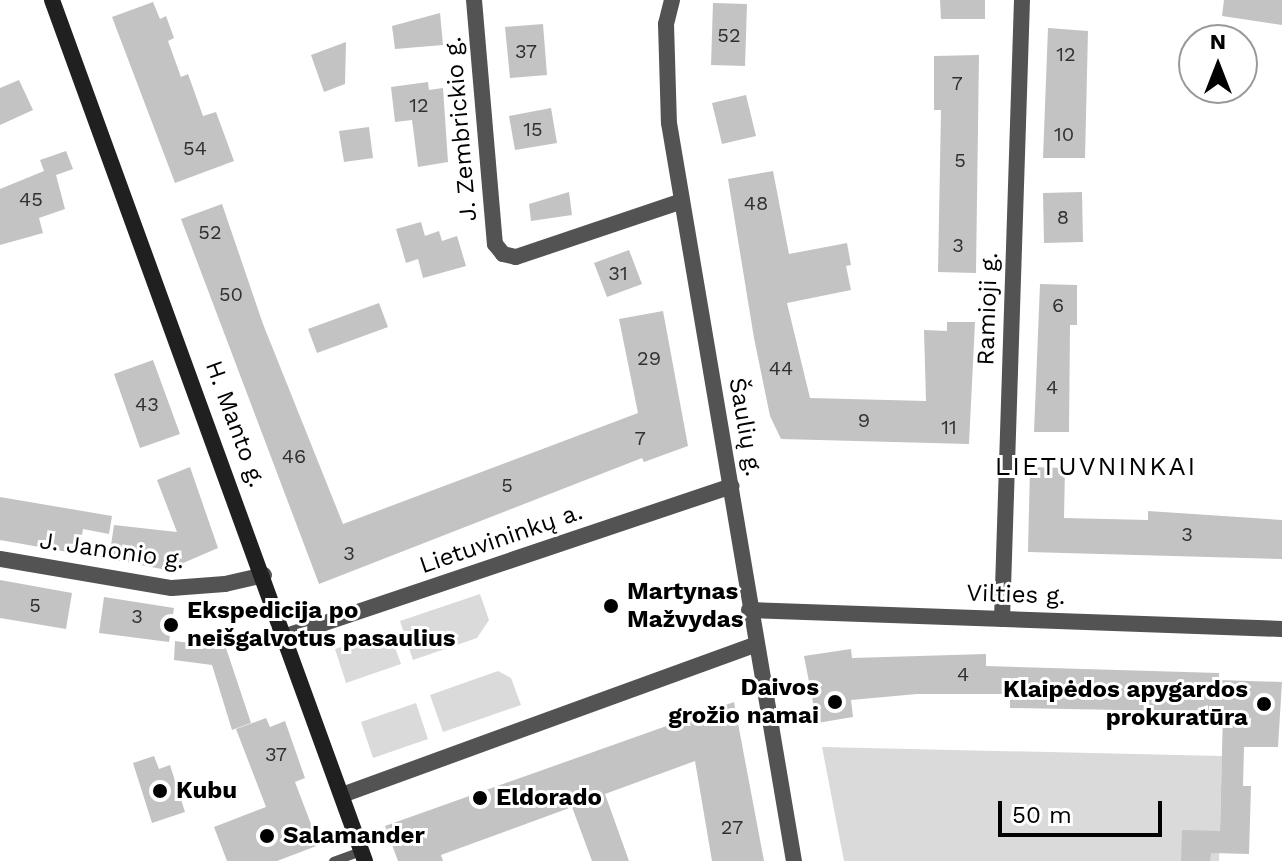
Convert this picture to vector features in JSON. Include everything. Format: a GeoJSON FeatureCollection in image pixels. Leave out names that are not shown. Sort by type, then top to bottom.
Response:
{"type":"FeatureCollection","features":[{"type":"Feature","properties":{"kind":"main road","name":"H. Manto g."},"geometry":{"type":"LineString","coordinates":[[52,2],[264,575],[363,856]]}},
{"type":"Feature","properties":{"kind":"street","name":"J. Zembrickio g."},"geometry":{"type":"LineString","coordinates":[[474,0],[495,244],[503,254],[516,257],[682,201]]}},
{"type":"Feature","properties":{"kind":"street","name":"Šaulių g."},"geometry":{"type":"LineString","coordinates":[[672,0],[666,73],[682,201],[731,486],[754,645],[794,861]]}},
{"type":"Feature","properties":{"kind":"street","name":"Ramioji g."},"geometry":{"type":"LineString","coordinates":[[1002,619],[1022,0]]}},
{"type":"Feature","properties":{"kind":"street","name":"Lietuvininkų a."},"geometry":{"type":"LineString","coordinates":[[286,636],[731,486]]}},
{"type":"Feature","properties":{"kind":"street","name":"J. Janonio g."},"geometry":{"type":"LineString","coordinates":[[0,559],[172,588],[225,584],[264,575]]}},
{"type":"Feature","properties":{"kind":"street","name":"Vilties g."},"geometry":{"type":"LineString","coordinates":[[749,610],[1282,629]]}},
{"type":"Feature","properties":{"kind":"street"},"geometry":{"type":"LineString","coordinates":[[342,795],[754,645]]}},
{"type":"Feature","properties":{"kind":"lane"},"geometry":{"type":"LineString","coordinates":[[333,861],[363,856]]}},
{"type":"Feature","properties":{"kind":"shaded area"},"geometry":{"type":"Polygon","coordinates":[[[480,594],[489,620],[477,638],[413,660],[400,621],[480,594]]]}},
{"type":"Feature","properties":{"kind":"shaded area"},"geometry":{"type":"Polygon","coordinates":[[[389,631],[401,664],[346,683],[335,649],[389,631]]]}},
{"type":"Feature","properties":{"kind":"shaded area"},"geometry":{"type":"Polygon","coordinates":[[[498,671],[511,678],[521,705],[443,732],[430,695],[498,671]]]}},
{"type":"Feature","properties":{"kind":"shaded area"},"geometry":{"type":"Polygon","coordinates":[[[416,703],[428,739],[373,758],[361,722],[416,703]]]}},
{"type":"Feature","properties":{"kind":"shaded area"},"geometry":{"type":"Polygon","coordinates":[[[822,747],[1222,756],[1219,861],[844,861],[822,747]]]}},
{"type":"Feature","properties":{"kind":"building"},"geometry":{"type":"Polygon","coordinates":[[[940,0],[985,0],[985,19],[941,19],[940,0]]]}},
{"type":"Feature","properties":{"kind":"building"},"geometry":{"type":"Polygon","coordinates":[[[1224,0],[1282,0],[1282,25],[1222,16],[1224,0]]]}},
{"type":"Feature","properties":{"kind":"building"},"geometry":{"type":"Polygon","coordinates":[[[153,2],[160,19],[166,16],[174,38],[168,41],[181,77],[188,74],[203,116],[216,112],[234,161],[175,183],[112,17],[153,2]]]}},
{"type":"Feature","properties":{"kind":"building"},"geometry":{"type":"Polygon","coordinates":[[[713,3],[747,4],[745,66],[711,65],[713,3]]]}},
{"type":"Feature","properties":{"kind":"building"},"geometry":{"type":"Polygon","coordinates":[[[440,13],[443,45],[395,49],[392,26],[440,13]]]}},
{"type":"Feature","properties":{"kind":"building"},"geometry":{"type":"Polygon","coordinates":[[[543,24],[547,75],[510,78],[505,27],[543,24]]]}},
{"type":"Feature","properties":{"kind":"building"},"geometry":{"type":"Polygon","coordinates":[[[1048,28],[1088,31],[1085,158],[1043,158],[1048,28]]]}},
{"type":"Feature","properties":{"kind":"building"},"geometry":{"type":"Polygon","coordinates":[[[346,42],[345,84],[324,92],[311,55],[346,42]]]}},
{"type":"Feature","properties":{"kind":"building"},"geometry":{"type":"Polygon","coordinates":[[[979,55],[976,273],[938,272],[941,110],[934,110],[934,56],[979,55]]]}},
{"type":"Feature","properties":{"kind":"building"},"geometry":{"type":"Polygon","coordinates":[[[19,80],[33,110],[0,125],[0,88],[19,80]]]}},
{"type":"Feature","properties":{"kind":"building"},"geometry":{"type":"Polygon","coordinates":[[[428,82],[429,90],[443,88],[448,162],[418,167],[412,120],[395,122],[391,87],[428,82]]]}},
{"type":"Feature","properties":{"kind":"building"},"geometry":{"type":"Polygon","coordinates":[[[746,95],[756,136],[722,144],[712,103],[746,95]]]}},
{"type":"Feature","properties":{"kind":"building"},"geometry":{"type":"Polygon","coordinates":[[[551,108],[557,143],[515,150],[509,116],[551,108]]]}},
{"type":"Feature","properties":{"kind":"building"},"geometry":{"type":"Polygon","coordinates":[[[369,127],[373,158],[344,162],[339,131],[369,127]]]}},
{"type":"Feature","properties":{"kind":"building"},"geometry":{"type":"Polygon","coordinates":[[[66,151],[73,169],[56,175],[65,209],[39,218],[43,233],[0,245],[0,189],[44,171],[40,160],[66,151]]]}},
{"type":"Feature","properties":{"kind":"building"},"geometry":{"type":"Polygon","coordinates":[[[773,171],[789,254],[847,243],[851,265],[846,266],[851,290],[787,303],[810,398],[926,401],[924,330],[947,331],[947,322],[975,322],[969,444],[781,439],[770,416],[754,338],[728,179],[773,171]]]}},
{"type":"Feature","properties":{"kind":"building"},"geometry":{"type":"Polygon","coordinates":[[[569,192],[572,215],[531,221],[529,204],[569,192]]]}},
{"type":"Feature","properties":{"kind":"building"},"geometry":{"type":"Polygon","coordinates":[[[1082,192],[1083,242],[1044,243],[1043,193],[1082,192]]]}},
{"type":"Feature","properties":{"kind":"building"},"geometry":{"type":"Polygon","coordinates":[[[222,204],[263,324],[343,524],[638,413],[619,319],[663,311],[688,446],[644,462],[642,458],[319,584],[181,219],[222,204]]]}},
{"type":"Feature","properties":{"kind":"building"},"geometry":{"type":"Polygon","coordinates":[[[421,222],[425,236],[439,231],[442,241],[457,236],[466,266],[423,278],[418,259],[406,263],[396,229],[421,222]]]}},
{"type":"Feature","properties":{"kind":"building"},"geometry":{"type":"Polygon","coordinates":[[[629,250],[642,284],[607,297],[594,263],[629,250]]]}},
{"type":"Feature","properties":{"kind":"building"},"geometry":{"type":"Polygon","coordinates":[[[1040,284],[1077,285],[1077,325],[1070,325],[1069,432],[1034,432],[1040,284]]]}},
{"type":"Feature","properties":{"kind":"building"},"geometry":{"type":"Polygon","coordinates":[[[379,303],[388,327],[317,353],[308,329],[379,303]]]}},
{"type":"Feature","properties":{"kind":"building"},"geometry":{"type":"Polygon","coordinates":[[[153,360],[180,434],[140,448],[114,374],[153,360]]]}},
{"type":"Feature","properties":{"kind":"building"},"geometry":{"type":"Polygon","coordinates":[[[190,467],[218,548],[167,570],[109,559],[114,525],[177,532],[157,480],[190,467]]]}},
{"type":"Feature","properties":{"kind":"building"},"geometry":{"type":"Polygon","coordinates":[[[1030,467],[1065,468],[1064,518],[1148,520],[1148,511],[1282,520],[1282,559],[1028,552],[1030,467]]]}},
{"type":"Feature","properties":{"kind":"building"},"geometry":{"type":"Polygon","coordinates":[[[0,497],[112,516],[109,534],[83,529],[79,554],[0,540],[0,497]]]}},
{"type":"Feature","properties":{"kind":"building"},"geometry":{"type":"Polygon","coordinates":[[[0,580],[72,593],[66,629],[0,618],[0,580]]]}},
{"type":"Feature","properties":{"kind":"building"},"geometry":{"type":"Polygon","coordinates":[[[104,597],[174,608],[169,642],[99,633],[104,597]]]}},
{"type":"Feature","properties":{"kind":"building"},"geometry":{"type":"Polygon","coordinates":[[[175,641],[226,648],[251,723],[232,730],[212,665],[174,660],[175,641]]]}},
{"type":"Feature","properties":{"kind":"building"},"geometry":{"type":"Polygon","coordinates":[[[851,649],[852,658],[986,654],[986,666],[1219,673],[1219,680],[1282,682],[1278,747],[1244,747],[1243,786],[1251,786],[1249,854],[1211,853],[1210,861],[1181,861],[1182,830],[1220,831],[1223,712],[1010,708],[1010,694],[917,694],[851,700],[853,717],[817,723],[804,656],[851,649]]]}},
{"type":"Feature","properties":{"kind":"building"},"geometry":{"type":"Polygon","coordinates":[[[734,702],[764,861],[712,861],[695,761],[605,794],[629,861],[592,861],[572,807],[441,855],[443,861],[398,861],[385,826],[734,702]]]}},
{"type":"Feature","properties":{"kind":"building"},"geometry":{"type":"Polygon","coordinates":[[[266,718],[270,727],[285,721],[305,778],[295,782],[319,845],[277,861],[227,861],[214,827],[266,807],[236,729],[266,718]]]}},
{"type":"Feature","properties":{"kind":"building","name":"Kubu"},"geometry":{"type":"Polygon","coordinates":[[[154,756],[159,769],[170,765],[185,812],[152,823],[133,763],[154,756]]]}},
{"type":"Feature","properties":{"kind":"place","name":"Martynas Mažvydas"},"geometry":{"type":"Point","coordinates":[611,606]}},
{"type":"Feature","properties":{"kind":"place","name":"Ekspedicija po neišgalvotus pasaulius"},"geometry":{"type":"Point","coordinates":[171,625]}},
{"type":"Feature","properties":{"kind":"place","name":"Daivos grožio namai"},"geometry":{"type":"Point","coordinates":[835,702]}},
{"type":"Feature","properties":{"kind":"place","name":"Klaipėdos apygardos prokuratūra"},"geometry":{"type":"Point","coordinates":[1264,704]}},
{"type":"Feature","properties":{"kind":"place","name":"Kubu"},"geometry":{"type":"Point","coordinates":[160,791]}},
{"type":"Feature","properties":{"kind":"place","name":"Eldorado"},"geometry":{"type":"Point","coordinates":[480,798]}},
{"type":"Feature","properties":{"kind":"place","name":"Salamander"},"geometry":{"type":"Point","coordinates":[267,836]}},
{"type":"Feature","properties":{"kind":"district","name":"LIETUVNINKAI"},"geometry":{"type":"Point","coordinates":[1096,467]}}]}
